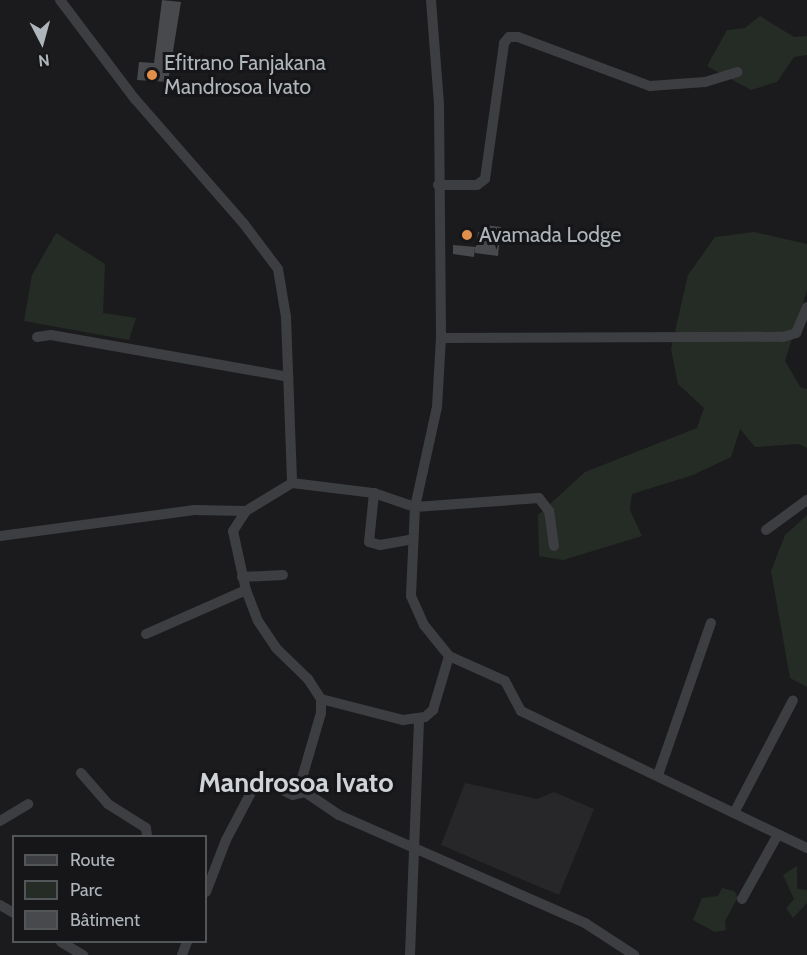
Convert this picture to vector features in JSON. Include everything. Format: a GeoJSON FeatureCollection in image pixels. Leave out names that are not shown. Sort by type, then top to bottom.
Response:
{"type":"FeatureCollection","features":[{"type":"Feature","properties":{"kind":"street"},"geometry":{"type":"LineString","coordinates":[[60,0],[135,99],[244,224],[278,269],[285,305],[292,483]]}},
{"type":"Feature","properties":{"kind":"street"},"geometry":{"type":"LineString","coordinates":[[431,0],[439,105],[441,338],[437,407],[415,507],[411,596],[424,625],[449,656],[505,681],[520,711],[658,775],[777,836],[807,848]]}},
{"type":"Feature","properties":{"kind":"street"},"geometry":{"type":"LineString","coordinates":[[438,185],[477,185],[485,179],[504,43],[509,37],[519,37],[650,86],[705,82],[737,72]]}},
{"type":"Feature","properties":{"kind":"street"},"geometry":{"type":"LineString","coordinates":[[441,338],[783,337],[796,333],[807,307]]}},
{"type":"Feature","properties":{"kind":"street"},"geometry":{"type":"LineString","coordinates":[[37,337],[51,335],[288,377]]}},
{"type":"Feature","properties":{"kind":"street"},"geometry":{"type":"LineString","coordinates":[[554,546],[549,511],[539,498],[415,507],[374,493],[292,483],[246,511],[233,531],[242,577],[258,621],[276,648],[308,679],[321,699],[321,713],[302,778],[305,792],[339,815],[585,923],[633,955]]}},
{"type":"Feature","properties":{"kind":"street"},"geometry":{"type":"LineString","coordinates":[[374,493],[369,542],[380,545],[413,539]]}},
{"type":"Feature","properties":{"kind":"street"},"geometry":{"type":"LineString","coordinates":[[766,530],[807,500]]}},
{"type":"Feature","properties":{"kind":"street"},"geometry":{"type":"LineString","coordinates":[[0,536],[194,510],[246,511]]}},
{"type":"Feature","properties":{"kind":"street"},"geometry":{"type":"LineString","coordinates":[[242,577],[283,575]]}},
{"type":"Feature","properties":{"kind":"street"},"geometry":{"type":"LineString","coordinates":[[147,634],[246,590]]}},
{"type":"Feature","properties":{"kind":"street"},"geometry":{"type":"LineString","coordinates":[[658,775],[711,623]]}},
{"type":"Feature","properties":{"kind":"street"},"geometry":{"type":"LineString","coordinates":[[321,699],[403,720],[419,718],[433,710],[449,656]]}},
{"type":"Feature","properties":{"kind":"street"},"geometry":{"type":"LineString","coordinates":[[734,813],[793,700]]}},
{"type":"Feature","properties":{"kind":"street"},"geometry":{"type":"LineString","coordinates":[[410,955],[419,718]]}},
{"type":"Feature","properties":{"kind":"street"},"geometry":{"type":"LineString","coordinates":[[81,773],[108,804],[146,828],[147,835]]}},
{"type":"Feature","properties":{"kind":"street"},"geometry":{"type":"LineString","coordinates":[[207,889],[226,840],[256,783],[262,780],[293,795],[305,792]]}},
{"type":"Feature","properties":{"kind":"street"},"geometry":{"type":"LineString","coordinates":[[0,821],[28,804]]}},
{"type":"Feature","properties":{"kind":"street"},"geometry":{"type":"LineString","coordinates":[[742,899],[777,836]]}},
{"type":"Feature","properties":{"kind":"street"},"geometry":{"type":"LineString","coordinates":[[63,943],[83,955]]}},
{"type":"Feature","properties":{"kind":"shaded area"},"geometry":{"type":"Polygon","coordinates":[[[465,783],[537,799],[554,792],[594,809],[559,895],[441,845],[465,783]]]}},
{"type":"Feature","properties":{"kind":"green space"},"geometry":{"type":"Polygon","coordinates":[[[760,16],[794,37],[807,36],[807,55],[794,57],[777,82],[751,90],[707,66],[727,30],[745,28],[760,16]]]}},
{"type":"Feature","properties":{"kind":"green space"},"geometry":{"type":"Polygon","coordinates":[[[754,232],[807,244],[807,290],[785,361],[801,388],[807,389],[807,448],[799,444],[755,447],[740,429],[731,457],[693,475],[632,494],[630,510],[642,536],[563,560],[539,556],[538,515],[585,472],[697,428],[704,408],[678,384],[671,349],[688,275],[715,237],[754,232]]]}},
{"type":"Feature","properties":{"kind":"green space"},"geometry":{"type":"Polygon","coordinates":[[[56,233],[105,264],[103,313],[136,318],[129,340],[24,321],[32,275],[56,233]]]}},
{"type":"Feature","properties":{"kind":"green space"},"geometry":{"type":"Polygon","coordinates":[[[807,515],[807,687],[790,678],[771,571],[785,535],[807,515]]]}},
{"type":"Feature","properties":{"kind":"green space"},"geometry":{"type":"Polygon","coordinates":[[[797,866],[797,889],[807,890],[807,903],[793,918],[786,908],[794,899],[783,875],[797,866]]]}},
{"type":"Feature","properties":{"kind":"green space"},"geometry":{"type":"Polygon","coordinates":[[[722,888],[734,891],[738,897],[725,921],[726,930],[715,932],[693,920],[702,898],[718,896],[722,888]]]}},
{"type":"Feature","properties":{"kind":"building"},"geometry":{"type":"Polygon","coordinates":[[[162,0],[181,2],[168,82],[137,80],[139,62],[154,63],[162,0]]]}},
{"type":"Feature","properties":{"kind":"building"},"geometry":{"type":"Polygon","coordinates":[[[484,225],[501,227],[498,256],[475,253],[475,248],[474,257],[453,254],[453,245],[476,247],[478,232],[483,232],[484,225]]]}},
{"type":"Feature","properties":{"kind":"place","name":"Efitrano Fanjakana Mandrosoa Ivato"},"geometry":{"type":"Point","coordinates":[152,75]}},
{"type":"Feature","properties":{"kind":"place","name":"Avamada Lodge"},"geometry":{"type":"Point","coordinates":[467,235]}},
{"type":"Feature","properties":{"kind":"district","name":"Mandrosoa Ivato"},"geometry":{"type":"Point","coordinates":[296,783]}}]}
